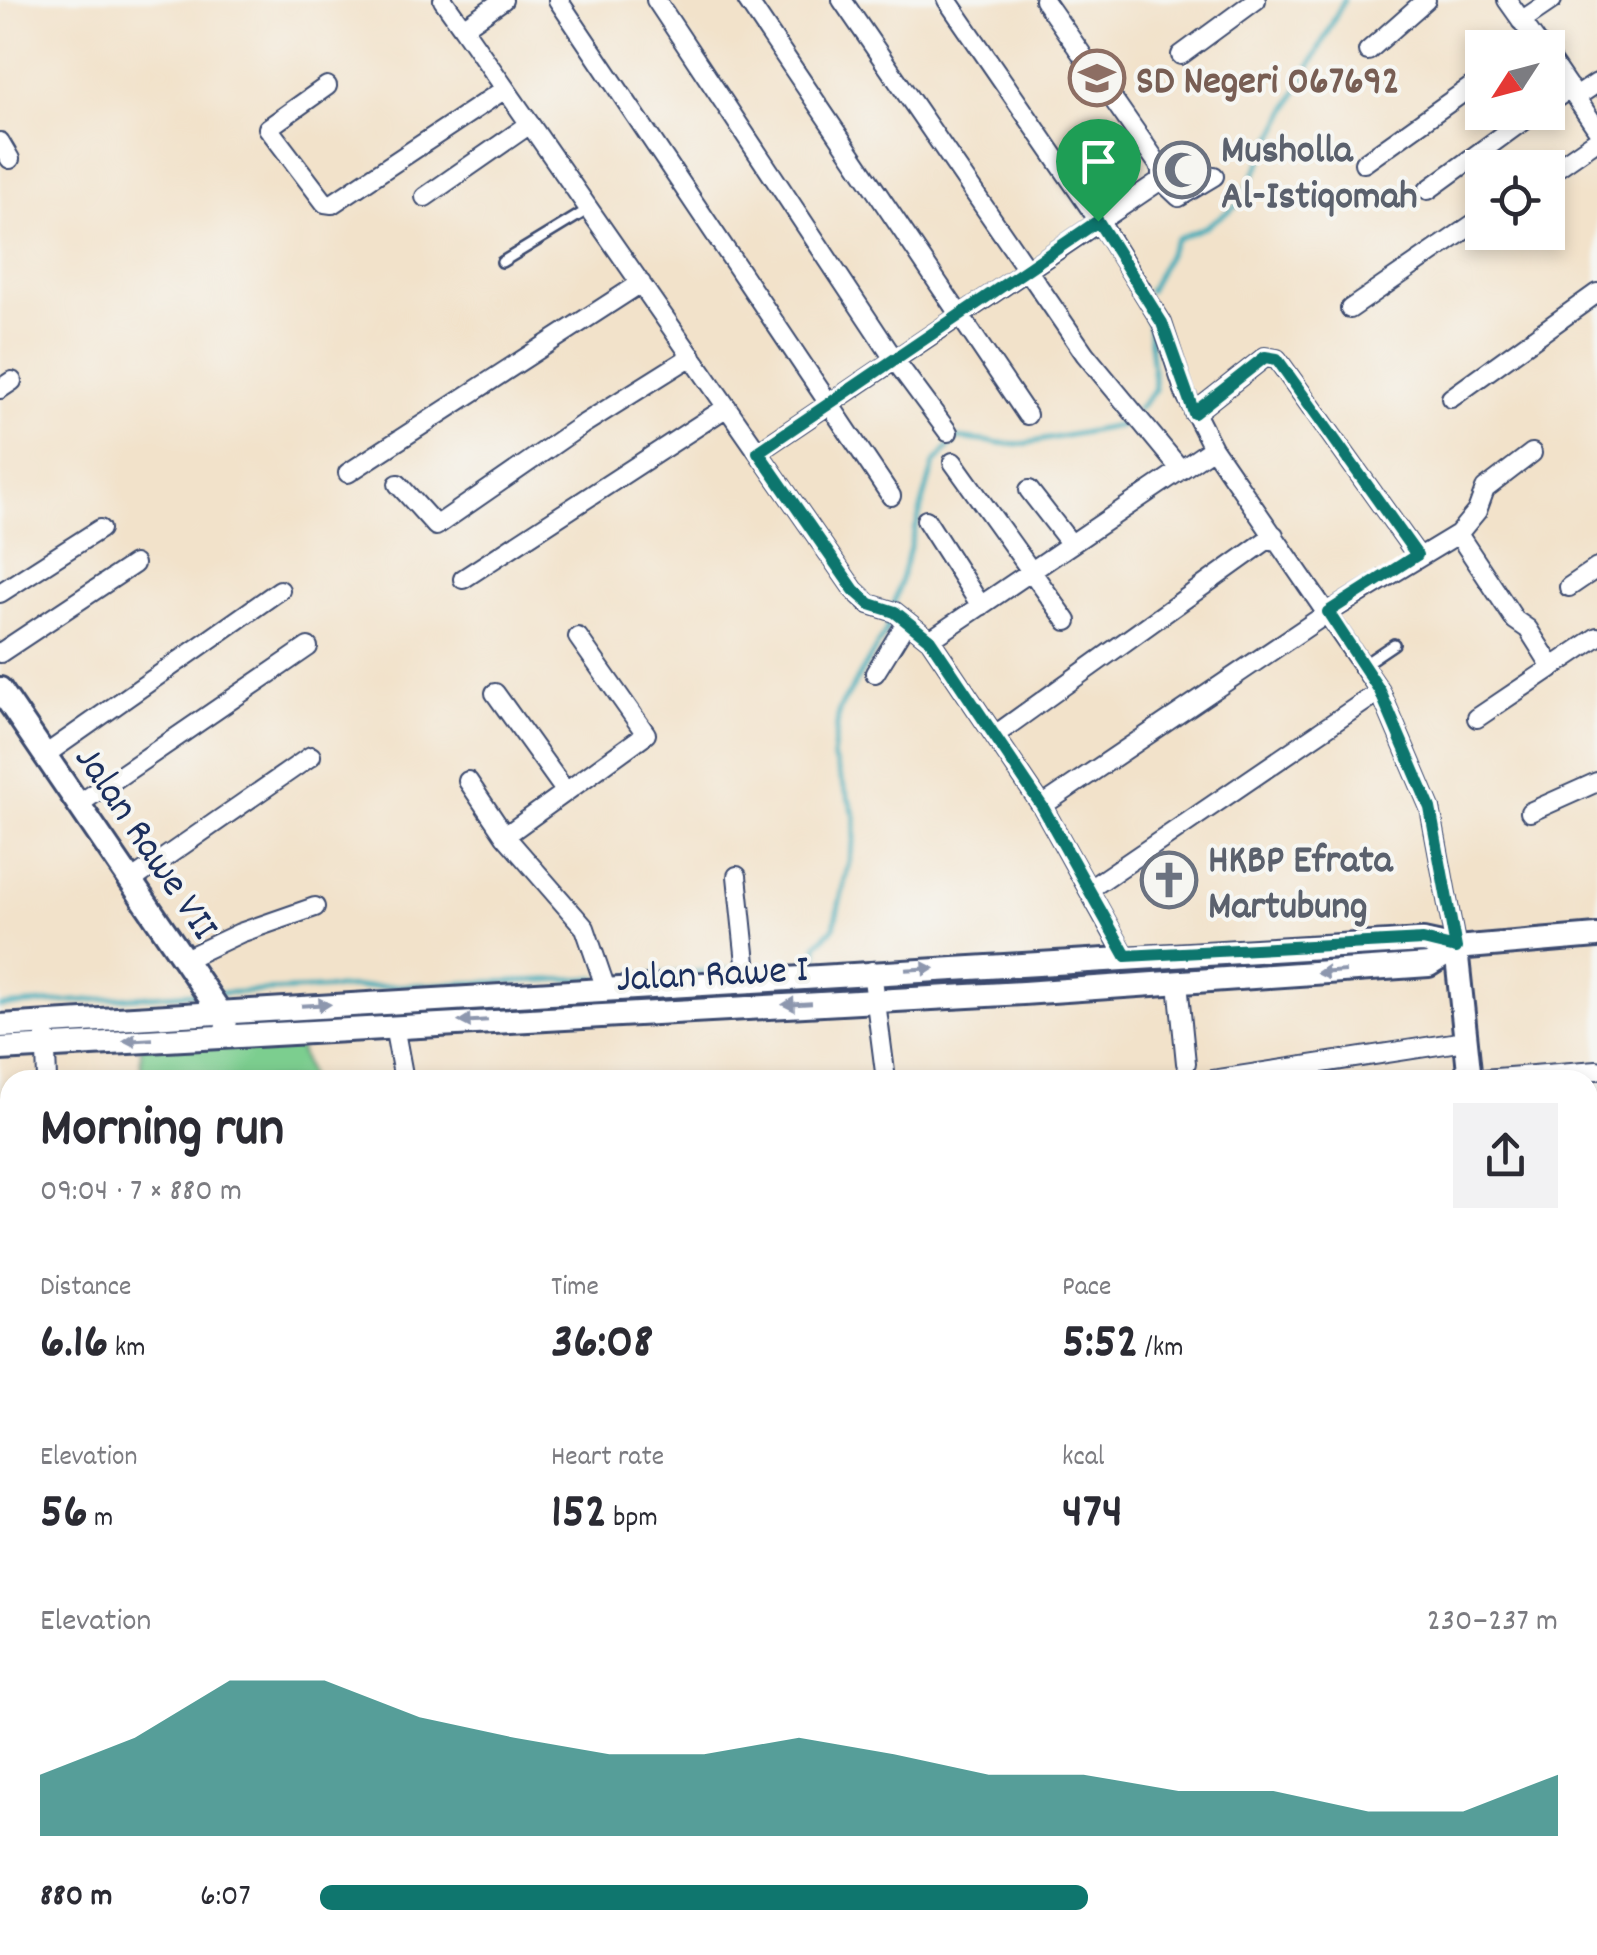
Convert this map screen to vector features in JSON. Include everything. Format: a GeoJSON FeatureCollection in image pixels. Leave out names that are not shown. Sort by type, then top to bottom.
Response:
{"type":"FeatureCollection","features":[{"type":"Feature","properties":{"kind":"main road","name":"Jalan Rawe VII"},"geometry":{"type":"LineString","coordinates":[[4,702],[46,755],[236,1034]]}},
{"type":"Feature","properties":{"kind":"main road"},"geometry":{"type":"LineString","coordinates":[[1469,1070],[1456,948],[1597,936]]}},
{"type":"Feature","properties":{"kind":"main road","name":"Jalan Rawe I"},"geometry":{"type":"LineString","coordinates":[[0,1049],[45,1034],[210,999],[606,989],[747,973],[872,971],[1423,940],[1456,948]]}},
{"type":"Feature","properties":{"kind":"main road","name":"Jalan Rawe I"},"geometry":{"type":"LineString","coordinates":[[0,1026],[45,1034],[236,1034],[394,1026],[1428,966],[1456,948]]}},
{"type":"Feature","properties":{"kind":"street"},"geometry":{"type":"LineString","coordinates":[[442,0],[854,590],[930,640],[1042,806],[1126,956]]}},
{"type":"Feature","properties":{"kind":"street"},"geometry":{"type":"LineString","coordinates":[[463,28],[502,0]]}},
{"type":"Feature","properties":{"kind":"street"},"geometry":{"type":"LineString","coordinates":[[558,0],[891,496]]}},
{"type":"Feature","properties":{"kind":"street"},"geometry":{"type":"LineString","coordinates":[[656,0],[894,359],[948,432]]}},
{"type":"Feature","properties":{"kind":"street"},"geometry":{"type":"LineString","coordinates":[[747,0],[1028,416]]}},
{"type":"Feature","properties":{"kind":"street"},"geometry":{"type":"LineString","coordinates":[[842,0],[1025,269],[1126,406],[1181,470]]}},
{"type":"Feature","properties":{"kind":"street"},"geometry":{"type":"LineString","coordinates":[[947,0],[1098,221],[1162,323],[1194,413],[1213,448],[1380,691],[1430,808],[1456,948]]}},
{"type":"Feature","properties":{"kind":"street"},"geometry":{"type":"LineString","coordinates":[[1044,0],[1161,168],[1161,180],[1180,198],[1214,176]]}},
{"type":"Feature","properties":{"kind":"street"},"geometry":{"type":"LineString","coordinates":[[1182,55],[1256,0]]}},
{"type":"Feature","properties":{"kind":"street"},"geometry":{"type":"LineString","coordinates":[[1368,51],[1426,0]]}},
{"type":"Feature","properties":{"kind":"street"},"geometry":{"type":"LineString","coordinates":[[1507,0],[1527,30]]}},
{"type":"Feature","properties":{"kind":"street"},"geometry":{"type":"LineString","coordinates":[[1521,21],[1552,0]]}},
{"type":"Feature","properties":{"kind":"street"},"geometry":{"type":"LineString","coordinates":[[1565,83],[1597,129]]}},
{"type":"Feature","properties":{"kind":"street"},"geometry":{"type":"LineString","coordinates":[[1565,97],[1597,83]]}},
{"type":"Feature","properties":{"kind":"street"},"geometry":{"type":"LineString","coordinates":[[327,86],[268,128],[326,203],[332,204],[505,88]]}},
{"type":"Feature","properties":{"kind":"street"},"geometry":{"type":"LineString","coordinates":[[1364,163],[1465,91]]}},
{"type":"Feature","properties":{"kind":"street"},"geometry":{"type":"LineString","coordinates":[[425,197],[530,124]]}},
{"type":"Feature","properties":{"kind":"street"},"geometry":{"type":"LineString","coordinates":[[1428,190],[1510,130]]}},
{"type":"Feature","properties":{"kind":"street"},"geometry":{"type":"LineString","coordinates":[[1565,162],[1597,140]]}},
{"type":"Feature","properties":{"kind":"street"},"geometry":{"type":"LineString","coordinates":[[758,452],[1161,180]]}},
{"type":"Feature","properties":{"kind":"street"},"geometry":{"type":"LineString","coordinates":[[1350,309],[1465,230]]}},
{"type":"Feature","properties":{"kind":"street"},"geometry":{"type":"LineString","coordinates":[[348,473],[641,284]]}},
{"type":"Feature","properties":{"kind":"street"},"geometry":{"type":"LineString","coordinates":[[1450,398],[1597,293]]}},
{"type":"Feature","properties":{"kind":"street"},"geometry":{"type":"LineString","coordinates":[[398,484],[436,526],[582,424],[692,356]]}},
{"type":"Feature","properties":{"kind":"street"},"geometry":{"type":"LineString","coordinates":[[1194,413],[1265,357],[1277,359],[1422,562]]}},
{"type":"Feature","properties":{"kind":"street"},"geometry":{"type":"LineString","coordinates":[[462,580],[727,407]]}},
{"type":"Feature","properties":{"kind":"street"},"geometry":{"type":"LineString","coordinates":[[930,640],[1213,448]]}},
{"type":"Feature","properties":{"kind":"street"},"geometry":{"type":"LineString","coordinates":[[1042,806],[1328,612],[1422,562],[1458,534],[1478,511],[1485,488],[1532,452]]}},
{"type":"Feature","properties":{"kind":"street"},"geometry":{"type":"LineString","coordinates":[[953,462],[1067,621]]}},
{"type":"Feature","properties":{"kind":"street"},"geometry":{"type":"LineString","coordinates":[[1029,490],[1071,544]]}},
{"type":"Feature","properties":{"kind":"street"},"geometry":{"type":"LineString","coordinates":[[926,520],[981,606]]}},
{"type":"Feature","properties":{"kind":"street"},"geometry":{"type":"LineString","coordinates":[[0,593],[100,529]]}},
{"type":"Feature","properties":{"kind":"street"},"geometry":{"type":"LineString","coordinates":[[1458,534],[1514,620],[1528,629],[1552,667]]}},
{"type":"Feature","properties":{"kind":"street"},"geometry":{"type":"LineString","coordinates":[[995,735],[1274,535]]}},
{"type":"Feature","properties":{"kind":"street"},"geometry":{"type":"LineString","coordinates":[[0,653],[134,564]]}},
{"type":"Feature","properties":{"kind":"street"},"geometry":{"type":"LineString","coordinates":[[1569,588],[1597,568]]}},
{"type":"Feature","properties":{"kind":"street"},"geometry":{"type":"LineString","coordinates":[[46,755],[280,590]]}},
{"type":"Feature","properties":{"kind":"street"},"geometry":{"type":"LineString","coordinates":[[875,673],[900,618]]}},
{"type":"Feature","properties":{"kind":"street"},"geometry":{"type":"LineString","coordinates":[[505,836],[644,738],[647,731],[578,637]]}},
{"type":"Feature","properties":{"kind":"street"},"geometry":{"type":"LineString","coordinates":[[1477,718],[1597,637]]}},
{"type":"Feature","properties":{"kind":"street"},"geometry":{"type":"LineString","coordinates":[[79,804],[308,647]]}},
{"type":"Feature","properties":{"kind":"street"},"geometry":{"type":"LineString","coordinates":[[1091,888],[1380,691]]}},
{"type":"Feature","properties":{"kind":"street"},"geometry":{"type":"LineString","coordinates":[[495,693],[566,792]]}},
{"type":"Feature","properties":{"kind":"street"},"geometry":{"type":"LineString","coordinates":[[132,880],[311,756]]}},
{"type":"Feature","properties":{"kind":"street"},"geometry":{"type":"LineString","coordinates":[[468,782],[505,836],[585,928],[606,989]]}},
{"type":"Feature","properties":{"kind":"street"},"geometry":{"type":"LineString","coordinates":[[1530,812],[1597,782]]}},
{"type":"Feature","properties":{"kind":"street"},"geometry":{"type":"LineString","coordinates":[[737,876],[747,973]]}},
{"type":"Feature","properties":{"kind":"street"},"geometry":{"type":"LineString","coordinates":[[183,960],[240,933],[315,907]]}},
{"type":"Feature","properties":{"kind":"street"},"geometry":{"type":"LineString","coordinates":[[872,971],[885,1070]]}},
{"type":"Feature","properties":{"kind":"street"},"geometry":{"type":"LineString","coordinates":[[1178,983],[1186,1063]]}},
{"type":"Feature","properties":{"kind":"street"},"geometry":{"type":"LineString","coordinates":[[394,1026],[402,1070]]}},
{"type":"Feature","properties":{"kind":"street"},"geometry":{"type":"LineString","coordinates":[[45,1034],[47,1070]]}},
{"type":"Feature","properties":{"kind":"street"},"geometry":{"type":"LineString","coordinates":[[1277,1070],[1466,1041]]}},
{"type":"Feature","properties":{"kind":"lane"},"geometry":{"type":"LineString","coordinates":[[502,262],[589,208]]}},
{"type":"Feature","properties":{"kind":"lane"},"geometry":{"type":"LineString","coordinates":[[1363,664],[1394,644]]}},
{"type":"Feature","properties":{"kind":"green space"},"geometry":{"type":"Polygon","coordinates":[[[141,1045],[299,1047],[307,1070],[141,1070],[141,1045]]]}},
{"type":"Feature","properties":{"kind":"waterway"},"geometry":{"type":"LineString","coordinates":[[1149,291],[1176,239],[1205,227],[1239,204],[1344,0]]}},
{"type":"Feature","properties":{"kind":"waterway"},"geometry":{"type":"LineString","coordinates":[[1138,409],[1155,390],[1147,312]]}},
{"type":"Feature","properties":{"kind":"waterway"},"geometry":{"type":"LineString","coordinates":[[751,968],[817,963],[817,945],[834,927],[855,836],[855,816],[833,757],[839,710],[886,631],[934,464],[957,438],[1017,445],[1123,425],[1130,417]]}},
{"type":"Feature","properties":{"kind":"waterway"},"geometry":{"type":"LineString","coordinates":[[607,978],[740,969]]}},
{"type":"Feature","properties":{"kind":"waterway"},"geometry":{"type":"LineString","coordinates":[[217,993],[596,978]]}},
{"type":"Feature","properties":{"kind":"waterway"},"geometry":{"type":"LineString","coordinates":[[0,1006],[196,993]]}},
{"type":"Feature","properties":{"kind":"place","name":"SD Negeri 067692"},"geometry":{"type":"Point","coordinates":[1097,78]}},
{"type":"Feature","properties":{"kind":"place","name":"Musholla Al-Istiqomah"},"geometry":{"type":"Point","coordinates":[1182,170]}},
{"type":"Feature","properties":{"kind":"place","name":"HKBP Efrata Martubung"},"geometry":{"type":"Point","coordinates":[1169,880]}},
{"type":"Feature","properties":{"kind":"route"},"geometry":{"type":"LineString","coordinates":[[1098,221],[1162,323],[1174,366],[1194,413],[1265,357],[1277,359],[1286,366],[1417,555],[1328,612],[1380,691],[1430,808],[1456,948],[1423,940],[1126,956],[1042,806],[930,640],[895,612],[870,604],[854,590],[758,452],[1098,221]]}}]}
